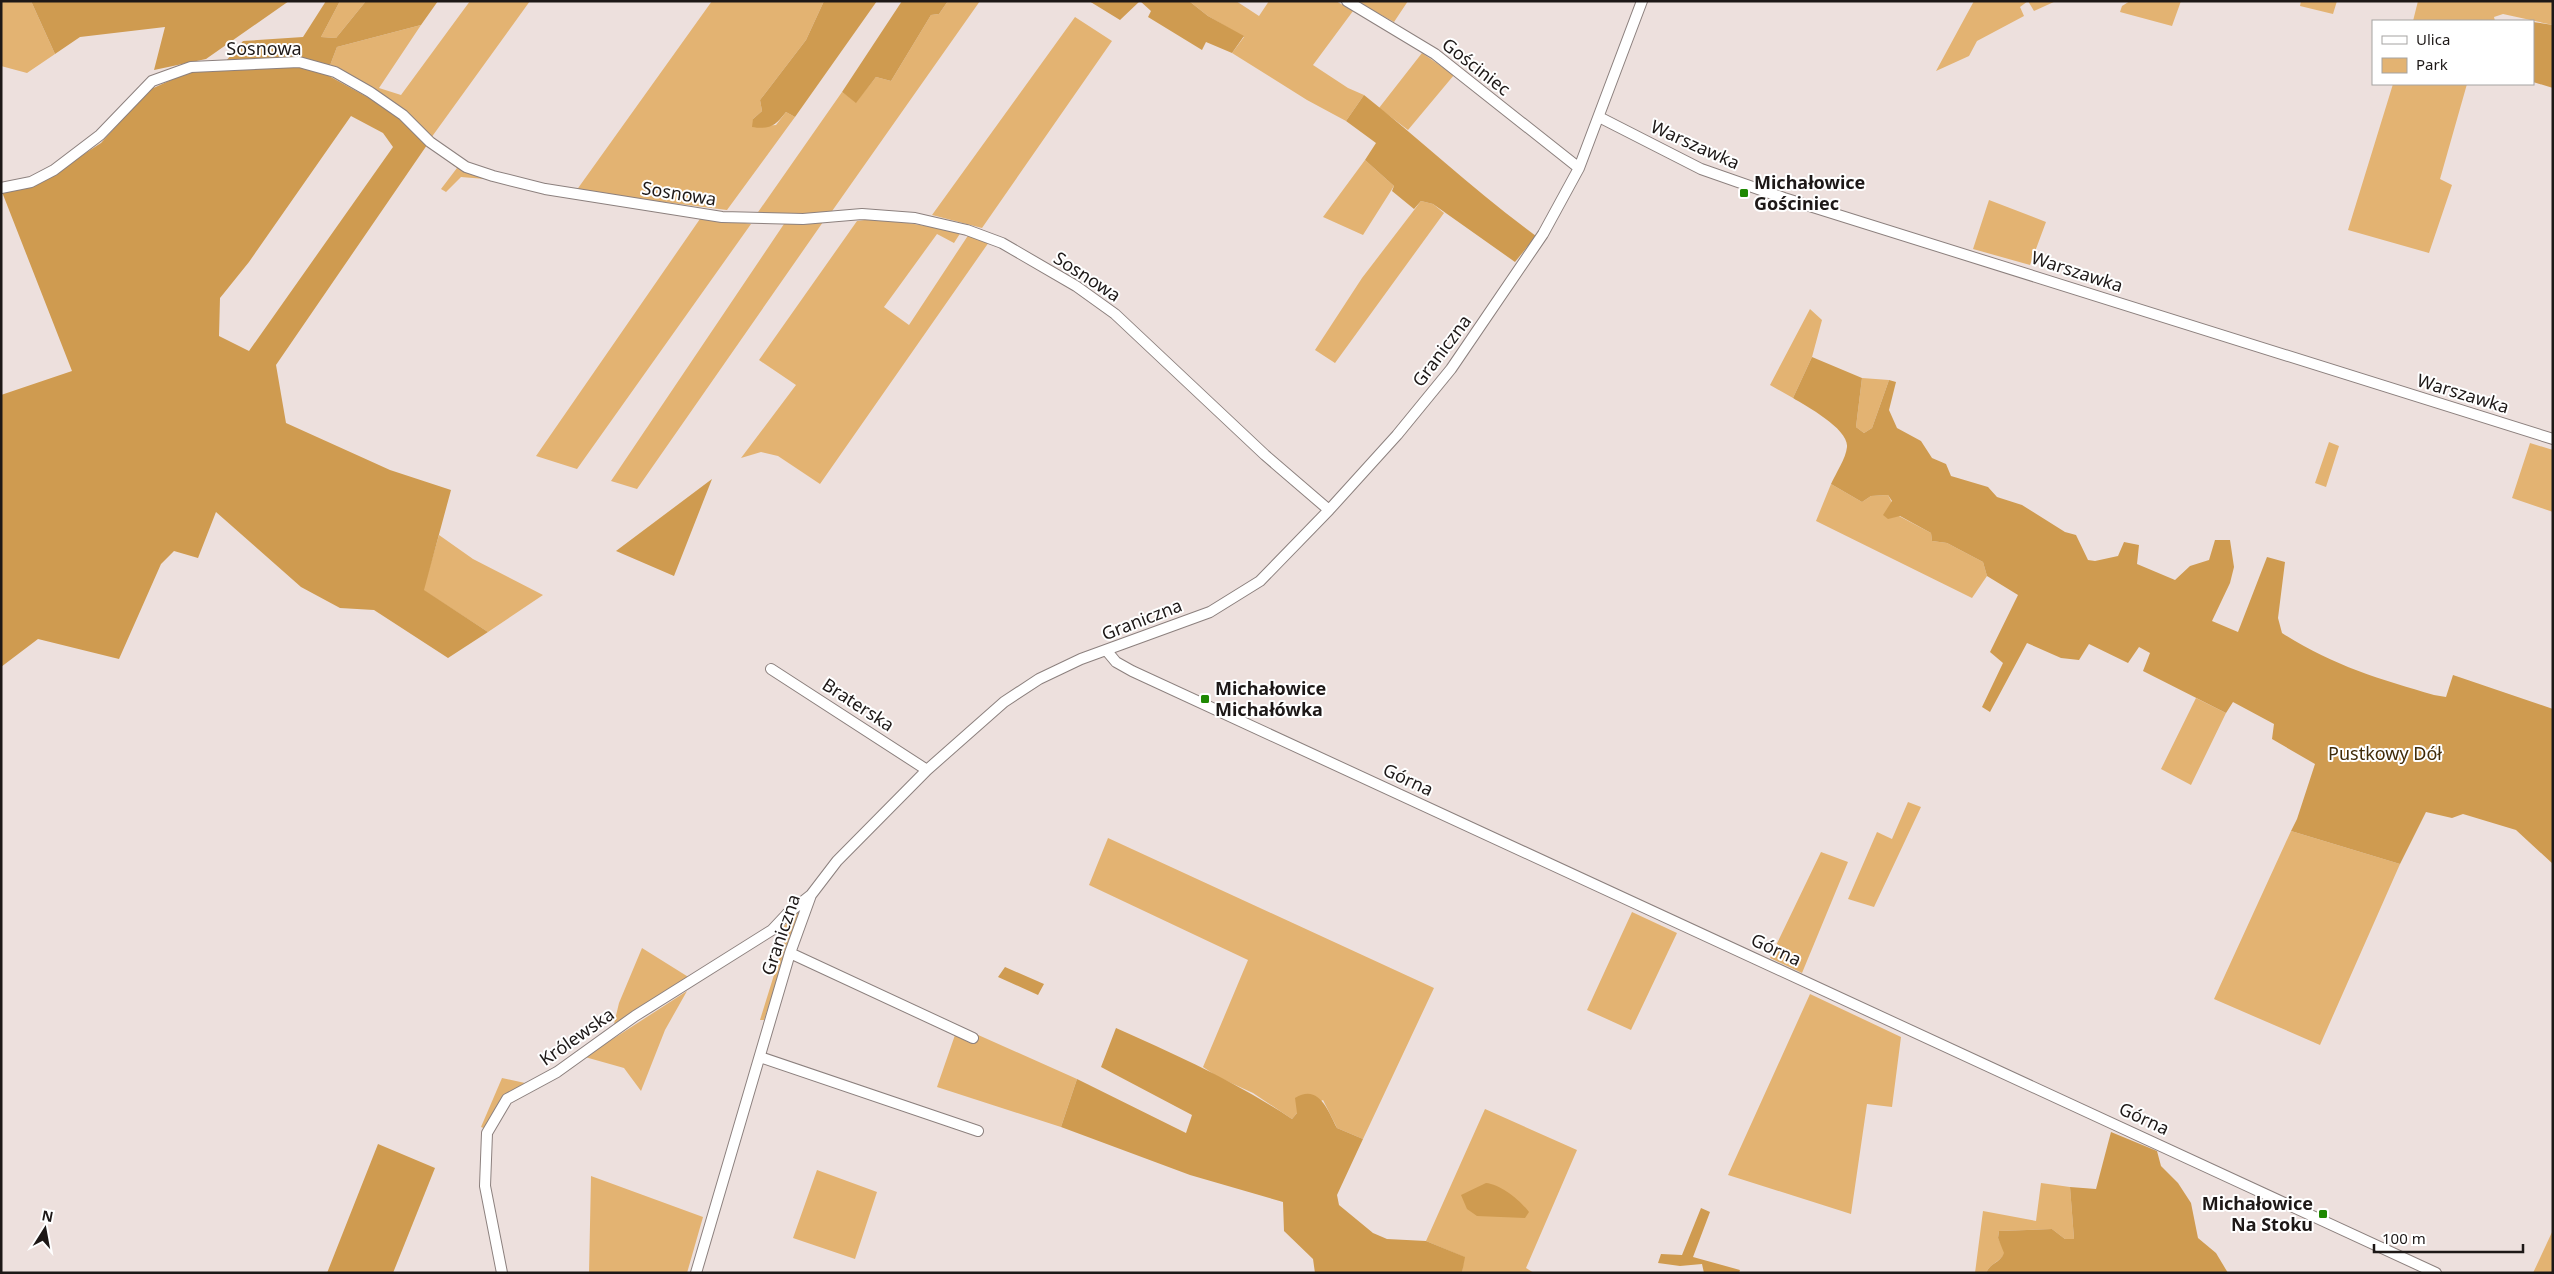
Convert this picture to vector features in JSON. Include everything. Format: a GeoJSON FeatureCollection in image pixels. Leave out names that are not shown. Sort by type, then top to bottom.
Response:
{"type":"FeatureCollection","features":[{"type":"Feature","properties":{"kind":"street","name":"Gościniec"},"geometry":{"type":"LineString","coordinates":[[1347,1],[1435,54],[1579,168]]}},
{"type":"Feature","properties":{"kind":"street","name":"Graniczna"},"geometry":{"type":"LineString","coordinates":[[696,1273],[790,953],[811,895],[837,861],[927,770],[1004,702],[1038,679],[1106,650],[1210,612],[1260,581],[1329,510],[1397,435],[1451,369],[1544,234],[1579,168],[1642,1]]}},
{"type":"Feature","properties":{"kind":"street","name":"Sosnowa"},"geometry":{"type":"LineString","coordinates":[[1,188],[31,182],[54,170],[100,135],[152,81],[191,67],[299,62],[335,72],[370,92],[403,115],[430,142],[466,166],[493,176],[545,189],[722,217],[803,219],[862,214],[915,218],[967,230],[1002,243],[1076,286],[1115,314],[1265,455],[1329,510]]}},
{"type":"Feature","properties":{"kind":"street","name":"Warszawka"},"geometry":{"type":"LineString","coordinates":[[1599,117],[1701,169],[1784,198],[2553,439]]}},
{"type":"Feature","properties":{"kind":"street","name":"Górna"},"geometry":{"type":"LineString","coordinates":[[1106,650],[1116,662],[1132,671],[2436,1273]]}},
{"type":"Feature","properties":{"kind":"street","name":"Braterska"},"geometry":{"type":"LineString","coordinates":[[771,669],[927,770]]}},
{"type":"Feature","properties":{"kind":"street","name":"Królewska"},"geometry":{"type":"LineString","coordinates":[[502,1273],[485,1186],[486,1150],[487,1133],[507,1099],[557,1072],[635,1016],[772,930],[787,914],[811,895]]}},
{"type":"Feature","properties":{"kind":"street"},"geometry":{"type":"LineString","coordinates":[[790,953],[973,1038]]}},
{"type":"Feature","properties":{"kind":"street"},"geometry":{"type":"LineString","coordinates":[[760,1057],[978,1131]]}},
{"type":"Feature","properties":{"kind":"green space"},"geometry":{"type":"Polygon","coordinates":[[[1,1],[31,1],[55,54],[27,73],[1,66],[1,1]]]}},
{"type":"Feature","properties":{"kind":"green space"},"geometry":{"type":"Polygon","coordinates":[[[31,1],[289,1],[206,59],[154,70],[165,27],[80,37],[55,54],[31,1]]]}},
{"type":"Feature","properties":{"kind":"green space"},"geometry":{"type":"Polygon","coordinates":[[[326,1],[340,1],[321,37],[336,38],[366,1],[438,1],[421,25],[337,47],[329,68],[226,61],[243,41],[303,37],[326,1]]]}},
{"type":"Feature","properties":{"kind":"green space"},"geometry":{"type":"Polygon","coordinates":[[[340,1],[366,1],[336,38],[321,37],[340,1]]]}},
{"type":"Feature","properties":{"kind":"green space"},"geometry":{"type":"Polygon","coordinates":[[[470,1],[530,1],[431,138],[329,68],[337,47],[421,25],[379,88],[401,95],[470,1]]]}},
{"type":"Feature","properties":{"kind":"green space"},"geometry":{"type":"Polygon","coordinates":[[[712,1],[824,1],[806,40],[760,100],[762,111],[753,119],[765,126],[776,125],[786,112],[795,117],[727,210],[576,191],[712,1]]]}},
{"type":"Feature","properties":{"kind":"green space"},"geometry":{"type":"Polygon","coordinates":[[[824,1],[877,1],[795,117],[786,112],[772,126],[764,128],[752,127],[753,119],[762,111],[760,100],[806,40],[824,1]]]}},
{"type":"Feature","properties":{"kind":"green space"},"geometry":{"type":"Polygon","coordinates":[[[902,1],[948,1],[939,14],[931,15],[891,81],[876,77],[856,103],[842,92],[902,1]]]}},
{"type":"Feature","properties":{"kind":"green space"},"geometry":{"type":"Polygon","coordinates":[[[948,1],[980,1],[830,214],[756,215],[842,92],[856,102],[876,77],[891,81],[931,15],[939,14],[948,1]]]}},
{"type":"Feature","properties":{"kind":"green space"},"geometry":{"type":"Polygon","coordinates":[[[1089,1],[1140,1],[1120,20],[1089,1]]]}},
{"type":"Feature","properties":{"kind":"green space"},"geometry":{"type":"Polygon","coordinates":[[[1140,1],[1189,1],[1208,16],[1244,36],[1232,53],[1206,42],[1202,50],[1148,17],[1151,11],[1140,1]]]}},
{"type":"Feature","properties":{"kind":"green space"},"geometry":{"type":"Polygon","coordinates":[[[1189,1],[1236,1],[1259,16],[1269,1],[1336,1],[1353,11],[1313,65],[1348,88],[1364,95],[1346,121],[1307,100],[1232,53],[1244,37],[1208,16],[1189,1]]]}},
{"type":"Feature","properties":{"kind":"green space"},"geometry":{"type":"Polygon","coordinates":[[[1356,1],[1408,1],[1394,22],[1356,1]]]}},
{"type":"Feature","properties":{"kind":"green space"},"geometry":{"type":"Polygon","coordinates":[[[1974,1],[2028,1],[2020,7],[2024,16],[1977,41],[1969,56],[1936,71],[1974,1]]]}},
{"type":"Feature","properties":{"kind":"green space"},"geometry":{"type":"Polygon","coordinates":[[[2028,1],[2056,1],[2034,11],[2028,1]]]}},
{"type":"Feature","properties":{"kind":"green space"},"geometry":{"type":"Polygon","coordinates":[[[2130,1],[2181,1],[2172,26],[2120,12],[2122,6],[2130,1]]]}},
{"type":"Feature","properties":{"kind":"green space"},"geometry":{"type":"Polygon","coordinates":[[[2301,1],[2337,1],[2333,14],[2300,6],[2301,1]]]}},
{"type":"Feature","properties":{"kind":"green space"},"geometry":{"type":"Polygon","coordinates":[[[2418,1],[2553,1],[2553,25],[2503,14],[2494,17],[2495,20],[2413,20],[2418,1]]]}},
{"type":"Feature","properties":{"kind":"green space"},"geometry":{"type":"Polygon","coordinates":[[[1075,17],[1112,41],[982,228],[932,215],[1075,17]]]}},
{"type":"Feature","properties":{"kind":"green space"},"geometry":{"type":"Polygon","coordinates":[[[2534,22],[2553,25],[2553,88],[2534,82],[2534,22]]]}},
{"type":"Feature","properties":{"kind":"green space"},"geometry":{"type":"Polygon","coordinates":[[[1422,53],[1454,75],[1408,130],[1379,108],[1422,53]]]}},
{"type":"Feature","properties":{"kind":"green space"},"geometry":{"type":"Polygon","coordinates":[[[296,64],[320,71],[398,114],[427,145],[276,365],[286,423],[390,470],[451,490],[424,590],[488,632],[448,658],[374,610],[340,608],[301,587],[216,512],[198,558],[174,551],[161,564],[119,659],[38,639],[1,667],[1,395],[72,371],[2,192],[35,186],[101,143],[149,90],[193,70],[296,64]],[[351,116],[249,262],[220,298],[219,336],[249,351],[393,147],[383,133],[351,116]]]}},
{"type":"Feature","properties":{"kind":"green space"},"geometry":{"type":"Polygon","coordinates":[[[2393,85],[2467,85],[2440,179],[2452,185],[2429,253],[2348,230],[2393,85]]]}},
{"type":"Feature","properties":{"kind":"green space"},"geometry":{"type":"Polygon","coordinates":[[[1364,95],[1492,202],[1536,236],[1515,262],[1433,204],[1421,201],[1414,209],[1392,191],[1394,186],[1365,160],[1376,143],[1346,121],[1364,95]]]}},
{"type":"Feature","properties":{"kind":"green space"},"geometry":{"type":"Polygon","coordinates":[[[427,145],[497,180],[461,177],[446,192],[441,189],[457,168],[427,145]]]}},
{"type":"Feature","properties":{"kind":"green space"},"geometry":{"type":"Polygon","coordinates":[[[1365,160],[1394,186],[1363,235],[1323,217],[1365,160]]]}},
{"type":"Feature","properties":{"kind":"green space"},"geometry":{"type":"Polygon","coordinates":[[[1989,200],[2046,222],[2030,265],[1973,249],[1989,200]]]}},
{"type":"Feature","properties":{"kind":"green space"},"geometry":{"type":"Polygon","coordinates":[[[1421,201],[1433,204],[1444,213],[1335,363],[1315,350],[1362,278],[1421,201]]]}},
{"type":"Feature","properties":{"kind":"green space"},"geometry":{"type":"Polygon","coordinates":[[[702,216],[751,224],[577,469],[536,456],[702,216]]]}},
{"type":"Feature","properties":{"kind":"green space"},"geometry":{"type":"Polygon","coordinates":[[[879,218],[961,232],[954,243],[937,234],[884,307],[909,325],[969,234],[989,242],[820,484],[778,456],[761,452],[741,458],[796,385],[759,360],[857,221],[879,218]]]}},
{"type":"Feature","properties":{"kind":"green space"},"geometry":{"type":"Polygon","coordinates":[[[823,222],[637,489],[611,481],[784,224],[823,222]]]}},
{"type":"Feature","properties":{"kind":"green space"},"geometry":{"type":"Polygon","coordinates":[[[1810,309],[1822,320],[1812,357],[1793,398],[1770,385],[1810,309]]]}},
{"type":"Feature","properties":{"kind":"green space","name":"Pustkowy Dół"},"geometry":{"type":"Polygon","coordinates":[[[1812,357],[1862,378],[1856,427],[1864,433],[1872,428],[1889,380],[1896,382],[1889,410],[1897,428],[1921,441],[1932,458],[1946,464],[1951,476],[1988,487],[1997,497],[2022,505],[2065,532],[2076,535],[2088,560],[2095,561],[2118,556],[2124,542],[2139,545],[2137,564],[2175,580],[2190,566],[2209,560],[2215,540],[2230,540],[2234,567],[2230,583],[2212,621],[2238,632],[2267,557],[2285,562],[2278,618],[2282,633],[2318,654],[2356,670],[2434,695],[2446,697],[2453,675],[2553,709],[2553,864],[2516,830],[2463,814],[2452,818],[2426,812],[2400,864],[2291,831],[2297,819],[2315,764],[2272,739],[2274,724],[2233,702],[2226,713],[2143,671],[2150,653],[2139,647],[2128,663],[2089,644],[2079,660],[2061,658],[2027,643],[1990,712],[1982,707],[2003,663],[1990,652],[2018,595],[1987,576],[1983,562],[1947,543],[1932,541],[1931,533],[1900,516],[1888,519],[1883,515],[1892,501],[1888,495],[1871,496],[1862,502],[1831,484],[1845,456],[1846,440],[1826,419],[1793,398],[1812,357]]]}},
{"type":"Feature","properties":{"kind":"green space"},"geometry":{"type":"Polygon","coordinates":[[[1862,378],[1889,380],[1872,428],[1864,433],[1856,427],[1862,378]]]}},
{"type":"Feature","properties":{"kind":"green space"},"geometry":{"type":"Polygon","coordinates":[[[2329,442],[2339,446],[2326,487],[2315,483],[2329,442]]]}},
{"type":"Feature","properties":{"kind":"green space"},"geometry":{"type":"Polygon","coordinates":[[[2530,443],[2553,450],[2553,512],[2512,498],[2530,443]]]}},
{"type":"Feature","properties":{"kind":"green space"},"geometry":{"type":"Polygon","coordinates":[[[712,479],[674,576],[616,551],[712,479]]]}},
{"type":"Feature","properties":{"kind":"green space"},"geometry":{"type":"Polygon","coordinates":[[[1831,484],[1862,502],[1871,496],[1888,495],[1899,516],[1931,533],[1932,541],[1947,543],[1983,562],[1987,576],[1972,598],[1816,521],[1831,484]]]}},
{"type":"Feature","properties":{"kind":"green space"},"geometry":{"type":"Polygon","coordinates":[[[439,535],[473,559],[543,595],[488,632],[423,590],[439,535]]]}},
{"type":"Feature","properties":{"kind":"green space"},"geometry":{"type":"Polygon","coordinates":[[[2196,698],[2226,713],[2191,785],[2161,769],[2196,698]]]}},
{"type":"Feature","properties":{"kind":"green space"},"geometry":{"type":"Polygon","coordinates":[[[1908,802],[1921,807],[1874,907],[1848,899],[1877,832],[1892,839],[1908,802]]]}},
{"type":"Feature","properties":{"kind":"green space"},"geometry":{"type":"Polygon","coordinates":[[[2291,831],[2400,864],[2320,1045],[2214,999],[2291,831]]]}},
{"type":"Feature","properties":{"kind":"green space"},"geometry":{"type":"Polygon","coordinates":[[[1108,838],[1434,988],[1363,1139],[1337,1128],[1323,1100],[1297,1113],[1292,1119],[1253,1093],[1218,1077],[1203,1067],[1248,960],[1089,885],[1108,838]]]}},
{"type":"Feature","properties":{"kind":"green space"},"geometry":{"type":"Polygon","coordinates":[[[1821,852],[1848,862],[1802,973],[1770,958],[1821,852]]]}},
{"type":"Feature","properties":{"kind":"green space"},"geometry":{"type":"Polygon","coordinates":[[[1632,912],[1677,933],[1631,1030],[1587,1010],[1632,912]]]}},
{"type":"Feature","properties":{"kind":"green space"},"geometry":{"type":"Polygon","coordinates":[[[796,913],[800,913],[764,1020],[760,1020],[787,933],[779,932],[796,913]]]}},
{"type":"Feature","properties":{"kind":"green space"},"geometry":{"type":"Polygon","coordinates":[[[642,948],[690,978],[614,1024],[619,1003],[642,948]]]}},
{"type":"Feature","properties":{"kind":"green space"},"geometry":{"type":"Polygon","coordinates":[[[1005,967],[1044,984],[1038,995],[998,977],[1005,967]]]}},
{"type":"Feature","properties":{"kind":"green space"},"geometry":{"type":"Polygon","coordinates":[[[687,991],[665,1030],[641,1091],[624,1068],[585,1057],[687,991]]]}},
{"type":"Feature","properties":{"kind":"green space"},"geometry":{"type":"Polygon","coordinates":[[[1810,994],[1901,1037],[1892,1107],[1867,1104],[1851,1214],[1728,1175],[1810,994]]]}},
{"type":"Feature","properties":{"kind":"green space"},"geometry":{"type":"Polygon","coordinates":[[[1116,1028],[1228,1081],[1292,1119],[1297,1113],[1295,1098],[1303,1094],[1316,1096],[1326,1107],[1337,1128],[1363,1139],[1337,1195],[1339,1205],[1373,1233],[1387,1239],[1426,1241],[1465,1257],[1462,1273],[1315,1273],[1313,1259],[1284,1231],[1283,1202],[1190,1175],[1061,1127],[1077,1079],[1186,1133],[1192,1115],[1101,1067],[1116,1028]]]}},
{"type":"Feature","properties":{"kind":"green space"},"geometry":{"type":"Polygon","coordinates":[[[976,1034],[1077,1079],[1061,1127],[937,1087],[955,1035],[971,1043],[976,1034]]]}},
{"type":"Feature","properties":{"kind":"green space"},"geometry":{"type":"Polygon","coordinates":[[[502,1078],[525,1083],[506,1096],[486,1129],[481,1127],[502,1078]]]}},
{"type":"Feature","properties":{"kind":"green space"},"geometry":{"type":"Polygon","coordinates":[[[1485,1109],[1577,1150],[1526,1268],[1534,1273],[1462,1273],[1464,1257],[1426,1241],[1485,1109]]]}},
{"type":"Feature","properties":{"kind":"green space"},"geometry":{"type":"Polygon","coordinates":[[[2111,1132],[2157,1151],[2161,1166],[2178,1183],[2191,1203],[2198,1238],[2216,1253],[2228,1273],[1986,1273],[2004,1253],[1998,1238],[1999,1231],[2052,1229],[2065,1239],[2074,1239],[2070,1187],[2096,1189],[2111,1132]]]}},
{"type":"Feature","properties":{"kind":"green space"},"geometry":{"type":"Polygon","coordinates":[[[378,1144],[435,1168],[393,1273],[327,1273],[378,1144]]]}},
{"type":"Feature","properties":{"kind":"green space"},"geometry":{"type":"Polygon","coordinates":[[[817,1170],[877,1192],[855,1259],[793,1238],[817,1170]]]}},
{"type":"Feature","properties":{"kind":"green space"},"geometry":{"type":"Polygon","coordinates":[[[591,1176],[703,1217],[687,1273],[589,1273],[591,1176]]]}},
{"type":"Feature","properties":{"kind":"green space"},"geometry":{"type":"Polygon","coordinates":[[[1486,1183],[1497,1186],[1509,1193],[1529,1212],[1525,1218],[1477,1216],[1467,1209],[1461,1195],[1486,1183]]]}},
{"type":"Feature","properties":{"kind":"green space"},"geometry":{"type":"Polygon","coordinates":[[[2041,1183],[2070,1187],[2074,1239],[2065,1239],[2052,1229],[1999,1231],[1998,1238],[2005,1252],[1986,1273],[1975,1273],[1983,1211],[2036,1221],[2041,1183]]]}},
{"type":"Feature","properties":{"kind":"green space"},"geometry":{"type":"Polygon","coordinates":[[[1701,1208],[1710,1212],[1693,1257],[1740,1270],[1739,1273],[1704,1273],[1702,1264],[1680,1266],[1658,1263],[1661,1254],[1682,1255],[1701,1208]]]}},
{"type":"Feature","properties":{"kind":"green space"},"geometry":{"type":"Polygon","coordinates":[[[2553,1230],[2553,1273],[2533,1273],[2553,1230]]]}},
{"type":"Feature","properties":{"kind":"place","name":"Michałowice Gościniec"},"geometry":{"type":"Point","coordinates":[1744,193]}},
{"type":"Feature","properties":{"kind":"place","name":"Michałowice Michałówka"},"geometry":{"type":"Point","coordinates":[1205,699]}},
{"type":"Feature","properties":{"kind":"place","name":"Michałowice Na Stoku"},"geometry":{"type":"Point","coordinates":[2323,1214]}}]}
